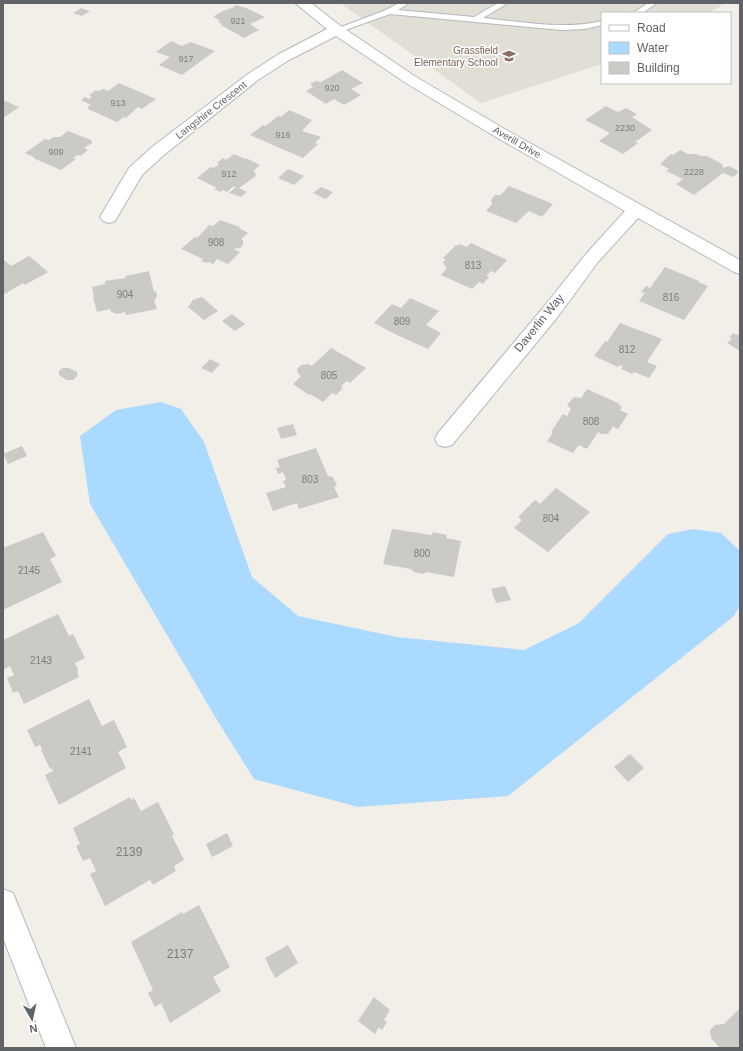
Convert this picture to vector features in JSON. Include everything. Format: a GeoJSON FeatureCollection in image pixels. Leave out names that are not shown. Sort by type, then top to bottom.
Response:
{"type":"FeatureCollection","features":[{"type":"Feature","properties":{"kind":"street","name":"Averill Drive"},"geometry":{"type":"LineString","coordinates":[[302,3],[337,30],[411,80],[502,134],[740,268]]}},
{"type":"Feature","properties":{"kind":"street","name":"Langshire Crescent"},"geometry":{"type":"LineString","coordinates":[[109,217],[135,172],[158,151],[253,77],[284,57],[337,30]]}},
{"type":"Feature","properties":{"kind":"street","name":"Daverlin Way"},"geometry":{"type":"LineString","coordinates":[[444,439],[549,314],[592,258],[636,210]]}},
{"type":"Feature","properties":{"kind":"street"},"geometry":{"type":"LineString","coordinates":[[3,903],[61,1048]]}},
{"type":"Feature","properties":{"kind":"lane"},"geometry":{"type":"LineString","coordinates":[[337,30],[389,12],[405,3]]}},
{"type":"Feature","properties":{"kind":"lane"},"geometry":{"type":"LineString","coordinates":[[475,20],[504,3]]}},
{"type":"Feature","properties":{"kind":"lane"},"geometry":{"type":"LineString","coordinates":[[639,12],[653,3]]}},
{"type":"Feature","properties":{"kind":"lane"},"geometry":{"type":"LineString","coordinates":[[389,12],[561,28],[585,27],[601,23]]}},
{"type":"Feature","properties":{"kind":"shaded area","name":"Grassfield Elementary School"},"geometry":{"type":"Polygon","coordinates":[[[340,3],[725,3],[711,12],[601,12],[601,64],[481,103],[340,3]]]}},
{"type":"Feature","properties":{"kind":"water"},"geometry":{"type":"Polygon","coordinates":[[[161,402],[181,409],[204,442],[252,577],[298,616],[397,637],[524,650],[579,623],[668,534],[693,529],[721,533],[740,551],[740,605],[734,616],[508,796],[358,807],[254,779],[217,720],[90,504],[80,436],[116,410],[161,402]]]}},
{"type":"Feature","properties":{"kind":"building"},"geometry":{"type":"Polygon","coordinates":[[[236,5],[265,17],[250,24],[259,30],[244,38],[221,25],[222,24],[218,22],[220,21],[214,17],[236,5]]]}},
{"type":"Feature","properties":{"kind":"building"},"geometry":{"type":"Polygon","coordinates":[[[81,8],[90,11],[82,16],[73,13],[81,8]]]}},
{"type":"Feature","properties":{"kind":"building"},"geometry":{"type":"Polygon","coordinates":[[[171,41],[182,46],[191,42],[215,51],[182,75],[159,65],[170,57],[156,52],[171,41]]]}},
{"type":"Feature","properties":{"kind":"building"},"geometry":{"type":"Polygon","coordinates":[[[342,70],[363,83],[351,89],[361,95],[344,105],[334,99],[326,104],[306,91],[313,87],[310,84],[316,81],[321,82],[342,70]]]}},
{"type":"Feature","properties":{"kind":"building"},"geometry":{"type":"Polygon","coordinates":[[[119,83],[156,99],[142,109],[138,107],[126,118],[124,117],[117,122],[88,109],[89,108],[87,107],[91,105],[81,100],[85,97],[89,99],[92,97],[89,95],[96,90],[99,91],[103,89],[108,91],[119,83]]]}},
{"type":"Feature","properties":{"kind":"building"},"geometry":{"type":"Polygon","coordinates":[[[3,100],[19,107],[3,118],[3,100]]]}},
{"type":"Feature","properties":{"kind":"building"},"geometry":{"type":"Polygon","coordinates":[[[606,106],[618,112],[626,108],[637,114],[632,117],[652,130],[635,142],[638,143],[623,154],[599,141],[610,133],[585,120],[606,106]]]}},
{"type":"Feature","properties":{"kind":"building"},"geometry":{"type":"Polygon","coordinates":[[[289,110],[312,120],[302,131],[321,137],[315,143],[318,144],[303,158],[250,135],[278,116],[281,117],[289,110]]]}},
{"type":"Feature","properties":{"kind":"building"},"geometry":{"type":"Polygon","coordinates":[[[68,131],[91,140],[92,143],[84,148],[88,150],[80,156],[78,155],[73,158],[76,159],[61,170],[25,153],[45,139],[49,140],[53,137],[60,137],[68,131]]]}},
{"type":"Feature","properties":{"kind":"building"},"geometry":{"type":"Polygon","coordinates":[[[680,150],[688,154],[707,156],[722,164],[723,168],[729,166],[737,170],[738,173],[733,177],[723,173],[694,195],[676,184],[683,179],[666,171],[669,169],[660,164],[671,154],[673,155],[680,150]]]}},
{"type":"Feature","properties":{"kind":"building"},"geometry":{"type":"Polygon","coordinates":[[[234,154],[260,165],[253,171],[255,172],[256,176],[239,188],[247,192],[241,197],[229,193],[236,187],[234,186],[227,192],[223,190],[220,192],[214,189],[217,188],[197,178],[211,167],[214,168],[223,158],[226,160],[234,154]]]}},
{"type":"Feature","properties":{"kind":"building"},"geometry":{"type":"Polygon","coordinates":[[[288,169],[304,176],[294,185],[278,178],[288,169]]]}},
{"type":"Feature","properties":{"kind":"building"},"geometry":{"type":"Polygon","coordinates":[[[509,186],[553,204],[542,217],[529,211],[516,223],[486,211],[492,204],[491,200],[495,195],[501,195],[509,186]]]}},
{"type":"Feature","properties":{"kind":"building"},"geometry":{"type":"Polygon","coordinates":[[[321,187],[333,192],[326,199],[313,193],[321,187]]]}},
{"type":"Feature","properties":{"kind":"building"},"geometry":{"type":"Polygon","coordinates":[[[220,220],[240,227],[239,228],[248,233],[241,239],[243,240],[243,245],[240,248],[233,249],[240,252],[228,264],[217,259],[213,264],[209,262],[207,263],[201,261],[203,259],[181,249],[195,237],[197,238],[209,225],[213,226],[220,220]]]}},
{"type":"Feature","properties":{"kind":"building"},"geometry":{"type":"Polygon","coordinates":[[[471,243],[507,260],[495,273],[491,271],[486,276],[489,277],[483,284],[479,282],[472,289],[441,275],[447,268],[443,262],[446,260],[443,258],[456,245],[458,246],[460,244],[467,247],[471,243]]]}},
{"type":"Feature","properties":{"kind":"building"},"geometry":{"type":"Polygon","coordinates":[[[29,256],[48,272],[25,285],[23,283],[3,295],[3,259],[11,266],[29,256]]]}},
{"type":"Feature","properties":{"kind":"building"},"geometry":{"type":"Polygon","coordinates":[[[665,267],[708,286],[684,320],[639,301],[645,293],[641,292],[646,286],[650,288],[665,267]]]}},
{"type":"Feature","properties":{"kind":"building"},"geometry":{"type":"Polygon","coordinates":[[[149,271],[154,292],[156,291],[157,296],[154,300],[157,309],[126,315],[125,311],[117,314],[111,312],[110,309],[97,312],[92,287],[105,284],[105,281],[126,278],[125,276],[149,271]]]}},
{"type":"Feature","properties":{"kind":"building"},"geometry":{"type":"Polygon","coordinates":[[[202,297],[218,311],[204,320],[188,307],[193,300],[202,297]]]}},
{"type":"Feature","properties":{"kind":"building"},"geometry":{"type":"Polygon","coordinates":[[[410,298],[439,311],[426,325],[441,333],[428,349],[374,323],[392,304],[401,308],[410,298]]]}},
{"type":"Feature","properties":{"kind":"building"},"geometry":{"type":"Polygon","coordinates":[[[232,314],[245,324],[235,331],[222,321],[232,314]]]}},
{"type":"Feature","properties":{"kind":"building"},"geometry":{"type":"Polygon","coordinates":[[[620,323],[662,339],[647,362],[657,366],[649,378],[634,372],[632,374],[621,369],[623,366],[619,365],[618,367],[594,356],[605,341],[607,342],[620,323]]]}},
{"type":"Feature","properties":{"kind":"building"},"geometry":{"type":"Polygon","coordinates":[[[734,333],[736,335],[740,334],[740,351],[727,343],[732,339],[729,337],[734,333]]]}},
{"type":"Feature","properties":{"kind":"building"},"geometry":{"type":"Polygon","coordinates":[[[331,348],[366,368],[350,383],[347,381],[341,386],[343,388],[336,395],[332,393],[323,402],[310,394],[309,395],[293,384],[301,376],[298,374],[297,369],[301,365],[309,364],[312,366],[331,348]]]}},
{"type":"Feature","properties":{"kind":"building"},"geometry":{"type":"Polygon","coordinates":[[[210,359],[220,364],[212,373],[201,368],[210,359]]]}},
{"type":"Feature","properties":{"kind":"building"},"geometry":{"type":"Polygon","coordinates":[[[63,368],[69,368],[77,372],[77,376],[73,380],[67,380],[59,375],[59,371],[63,368]]]}},
{"type":"Feature","properties":{"kind":"building"},"geometry":{"type":"Polygon","coordinates":[[[587,389],[620,404],[619,405],[622,407],[620,410],[628,414],[618,429],[612,426],[608,434],[598,432],[587,449],[579,445],[573,453],[547,441],[563,414],[567,416],[571,409],[567,405],[574,397],[581,398],[587,389]]]}},
{"type":"Feature","properties":{"kind":"building"},"geometry":{"type":"Polygon","coordinates":[[[293,424],[297,435],[281,439],[277,428],[293,424]]]}},
{"type":"Feature","properties":{"kind":"building"},"geometry":{"type":"Polygon","coordinates":[[[22,446],[27,456],[8,464],[3,454],[22,446]]]}},
{"type":"Feature","properties":{"kind":"building"},"geometry":{"type":"Polygon","coordinates":[[[316,448],[328,476],[333,477],[337,486],[334,487],[339,497],[299,509],[297,503],[273,511],[266,493],[286,487],[283,481],[286,480],[283,472],[278,474],[276,468],[280,467],[277,460],[316,448]]]}},
{"type":"Feature","properties":{"kind":"building"},"geometry":{"type":"Polygon","coordinates":[[[556,488],[590,512],[548,552],[514,528],[522,520],[518,517],[535,500],[540,504],[556,488]]]}},
{"type":"Feature","properties":{"kind":"building"},"geometry":{"type":"Polygon","coordinates":[[[392,529],[432,535],[433,532],[447,535],[446,538],[461,541],[454,577],[426,572],[423,574],[414,572],[411,569],[383,564],[392,529]]]}},
{"type":"Feature","properties":{"kind":"building"},"geometry":{"type":"Polygon","coordinates":[[[43,532],[56,556],[50,559],[62,582],[3,610],[3,548],[43,532]]]}},
{"type":"Feature","properties":{"kind":"building"},"geometry":{"type":"Polygon","coordinates":[[[505,586],[511,600],[496,603],[491,589],[505,586]]]}},
{"type":"Feature","properties":{"kind":"building"},"geometry":{"type":"Polygon","coordinates":[[[58,614],[69,636],[73,634],[85,658],[75,663],[78,669],[77,672],[79,677],[24,704],[18,691],[13,693],[7,678],[14,675],[10,666],[3,670],[3,640],[58,614]]]}},
{"type":"Feature","properties":{"kind":"building"},"geometry":{"type":"Polygon","coordinates":[[[89,699],[102,726],[114,720],[127,747],[118,752],[126,768],[59,805],[45,775],[53,771],[52,768],[50,769],[40,745],[35,747],[27,730],[89,699]]]}},
{"type":"Feature","properties":{"kind":"building"},"geometry":{"type":"Polygon","coordinates":[[[630,754],[644,768],[628,782],[614,767],[630,754]]]}},
{"type":"Feature","properties":{"kind":"building"},"geometry":{"type":"Polygon","coordinates":[[[130,797],[131,800],[134,798],[141,811],[158,802],[174,834],[172,836],[184,860],[174,866],[176,871],[153,885],[150,880],[105,906],[90,874],[96,871],[90,858],[83,861],[76,846],[80,844],[73,828],[130,797]]]}},
{"type":"Feature","properties":{"kind":"building"},"geometry":{"type":"Polygon","coordinates":[[[227,833],[233,846],[212,857],[206,844],[227,833]]]}},
{"type":"Feature","properties":{"kind":"building"},"geometry":{"type":"Polygon","coordinates":[[[199,905],[230,967],[213,977],[221,991],[170,1023],[161,1003],[155,1007],[148,993],[153,990],[131,942],[182,912],[183,914],[199,905]]]}},
{"type":"Feature","properties":{"kind":"building"},"geometry":{"type":"Polygon","coordinates":[[[288,945],[298,963],[275,978],[265,958],[288,945]]]}},
{"type":"Feature","properties":{"kind":"building"},"geometry":{"type":"Polygon","coordinates":[[[374,997],[390,1010],[384,1020],[387,1022],[382,1030],[379,1027],[375,1034],[358,1021],[374,997]]]}},
{"type":"Feature","properties":{"kind":"building"},"geometry":{"type":"Polygon","coordinates":[[[740,1008],[740,1048],[720,1048],[711,1038],[710,1030],[715,1025],[724,1024],[740,1008]]]}},
{"type":"Feature","properties":{"kind":"place","name":"Grassfield Elementary School"},"geometry":{"type":"Point","coordinates":[509,56]}}]}
